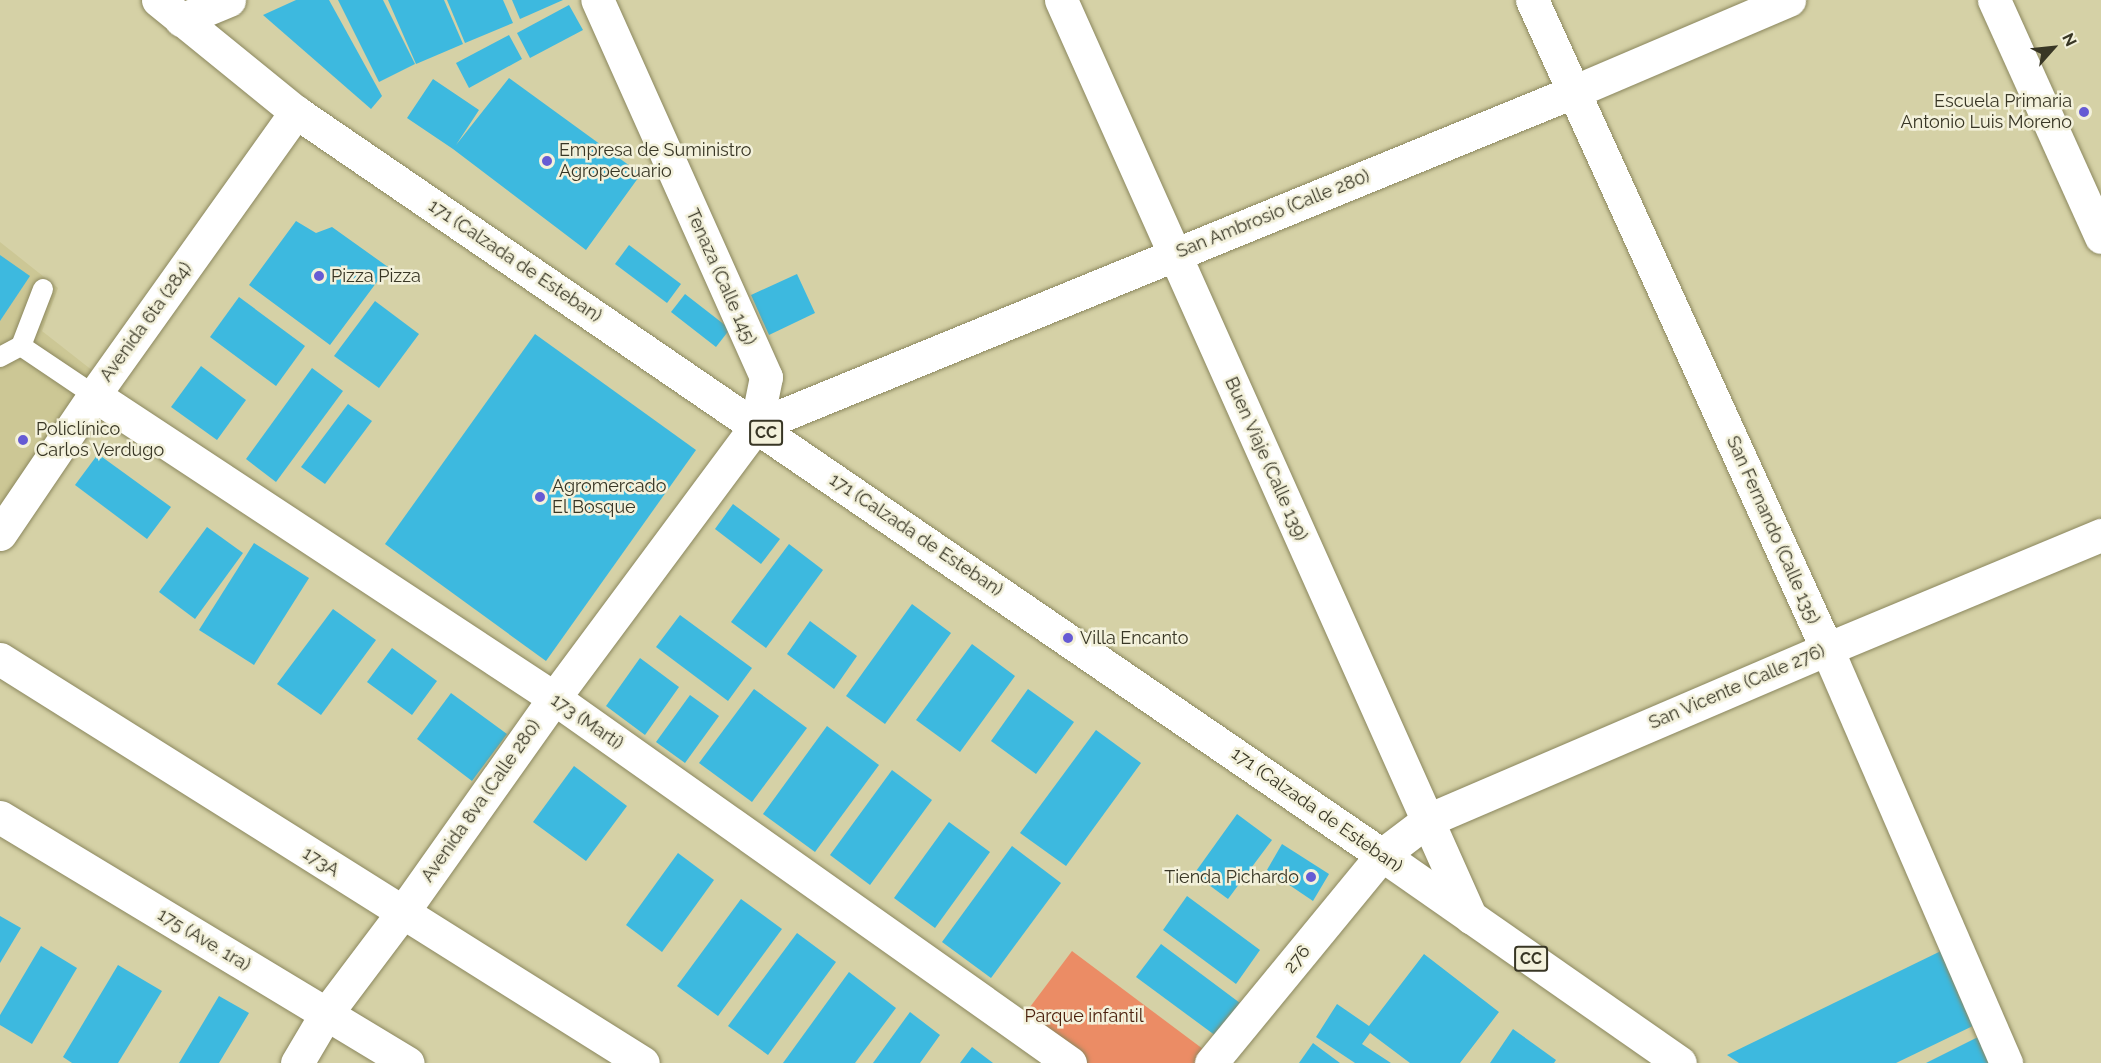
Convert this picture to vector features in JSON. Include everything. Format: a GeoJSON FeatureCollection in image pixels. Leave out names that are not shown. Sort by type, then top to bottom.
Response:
{"type":"FeatureCollection","features":[{"type":"Feature","properties":{"kind":"street"},"geometry":{"type":"LineString","coordinates":[[170,10],[229,0]]}},
{"type":"Feature","properties":{"kind":"street","name":"Tenaza (Calle 145)"},"geometry":{"type":"LineString","coordinates":[[597,0],[766,377],[756,426]]}},
{"type":"Feature","properties":{"kind":"street","name":"Buen Viaje (Calle 139)"},"geometry":{"type":"LineString","coordinates":[[1061,0],[1472,918]]}},
{"type":"Feature","properties":{"kind":"street","name":"San Fernando (Calle 135)"},"geometry":{"type":"LineString","coordinates":[[1532,0],[1827,649],[2006,1063]]}},
{"type":"Feature","properties":{"kind":"street","name":"San Ambrosio (Calle 280)"},"geometry":{"type":"LineString","coordinates":[[756,426],[1574,92],[1789,0]]}},
{"type":"Feature","properties":{"kind":"street"},"geometry":{"type":"LineString","coordinates":[[1994,0],[2101,237]]}},
{"type":"Feature","properties":{"kind":"street","name":"171 (Calzada de Esteban)"},"geometry":{"type":"LineString","coordinates":[[170,10],[296,112],[1382,855],[1680,1063]]}},
{"type":"Feature","properties":{"kind":"street","name":"Avenida 6ta (284)"},"geometry":{"type":"LineString","coordinates":[[0,534],[94,394],[296,112]]}},
{"type":"Feature","properties":{"kind":"street","name":"173 (Martí)"},"geometry":{"type":"LineString","coordinates":[[94,394],[554,698],[1070,1063]]}},
{"type":"Feature","properties":{"kind":"street","name":"Avenida 8va (Calle 280)"},"geometry":{"type":"LineString","coordinates":[[297,1063],[326,1014],[402,913],[554,698],[756,426]]}},
{"type":"Feature","properties":{"kind":"street","name":"San Vicente (Calle 276)"},"geometry":{"type":"LineString","coordinates":[[1382,855],[1428,820],[1827,649],[2101,535]]}},
{"type":"Feature","properties":{"kind":"street","name":"173A"},"geometry":{"type":"LineString","coordinates":[[0,660],[643,1063]]}},
{"type":"Feature","properties":{"kind":"street","name":"175 (Ave. 1ra)"},"geometry":{"type":"LineString","coordinates":[[0,817],[408,1063]]}},
{"type":"Feature","properties":{"kind":"street","name":"276"},"geometry":{"type":"LineString","coordinates":[[1211,1063],[1382,855]]}},
{"type":"Feature","properties":{"kind":"lane"},"geometry":{"type":"LineString","coordinates":[[0,357],[21,346],[43,289]]}},
{"type":"Feature","properties":{"kind":"lane"},"geometry":{"type":"LineString","coordinates":[[21,346],[94,394]]}},
{"type":"Feature","properties":{"kind":"shaded area","name":"Policlínico Carlos Verdugo"},"geometry":{"type":"Polygon","coordinates":[[[0,242],[58,288],[42,331],[93,371],[0,509],[0,242]]]}},
{"type":"Feature","properties":{"kind":"green space","name":"Parque infantil"},"geometry":{"type":"Polygon","coordinates":[[[1072,951],[1215,1058],[1211,1063],[1073,1063],[1018,1023],[1072,951]]]}},
{"type":"Feature","properties":{"kind":"building"},"geometry":{"type":"Polygon","coordinates":[[[296,0],[329,0],[382,96],[371,109],[263,15],[296,0]]]}},
{"type":"Feature","properties":{"kind":"building"},"geometry":{"type":"Polygon","coordinates":[[[338,0],[383,0],[415,64],[379,82],[338,0]]]}},
{"type":"Feature","properties":{"kind":"building"},"geometry":{"type":"Polygon","coordinates":[[[388,0],[444,0],[463,44],[416,64],[388,0]]]}},
{"type":"Feature","properties":{"kind":"building"},"geometry":{"type":"Polygon","coordinates":[[[447,0],[503,0],[513,23],[465,43],[447,0]]]}},
{"type":"Feature","properties":{"kind":"building"},"geometry":{"type":"Polygon","coordinates":[[[512,0],[563,0],[520,19],[512,0]]]}},
{"type":"Feature","properties":{"kind":"building"},"geometry":{"type":"Polygon","coordinates":[[[569,5],[583,30],[530,58],[517,33],[569,5]]]}},
{"type":"Feature","properties":{"kind":"building"},"geometry":{"type":"Polygon","coordinates":[[[509,35],[522,59],[469,88],[456,63],[509,35]]]}},
{"type":"Feature","properties":{"kind":"building","name":"Empresa de Suministro Agropecuario"},"geometry":{"type":"Polygon","coordinates":[[[509,78],[641,174],[586,250],[453,149],[407,118],[433,79],[479,110],[456,145],[509,78]]]}},
{"type":"Feature","properties":{"kind":"building","name":"Pizza Pizza"},"geometry":{"type":"Polygon","coordinates":[[[296,221],[316,233],[332,227],[388,267],[330,345],[249,285],[296,221]]]}},
{"type":"Feature","properties":{"kind":"building"},"geometry":{"type":"Polygon","coordinates":[[[629,245],[681,284],[667,303],[615,264],[629,245]]]}},
{"type":"Feature","properties":{"kind":"building"},"geometry":{"type":"Polygon","coordinates":[[[0,255],[30,276],[0,321],[0,255]]]}},
{"type":"Feature","properties":{"kind":"building"},"geometry":{"type":"Polygon","coordinates":[[[797,274],[815,313],[769,335],[751,295],[797,274]]]}},
{"type":"Feature","properties":{"kind":"building"},"geometry":{"type":"Polygon","coordinates":[[[685,294],[730,329],[716,347],[671,312],[685,294]]]}},
{"type":"Feature","properties":{"kind":"building"},"geometry":{"type":"Polygon","coordinates":[[[239,297],[305,346],[276,386],[210,337],[239,297]]]}},
{"type":"Feature","properties":{"kind":"building"},"geometry":{"type":"Polygon","coordinates":[[[375,301],[419,334],[379,388],[334,356],[375,301]]]}},
{"type":"Feature","properties":{"kind":"building","name":"Agromercado El Bosque"},"geometry":{"type":"Polygon","coordinates":[[[535,334],[696,450],[546,661],[385,544],[535,334]]]}},
{"type":"Feature","properties":{"kind":"building"},"geometry":{"type":"Polygon","coordinates":[[[201,366],[246,400],[217,440],[171,407],[201,366]]]}},
{"type":"Feature","properties":{"kind":"building"},"geometry":{"type":"Polygon","coordinates":[[[312,368],[343,391],[276,482],[246,459],[312,368]]]}},
{"type":"Feature","properties":{"kind":"building"},"geometry":{"type":"Polygon","coordinates":[[[348,404],[372,421],[325,484],[301,467],[348,404]]]}},
{"type":"Feature","properties":{"kind":"building"},"geometry":{"type":"Polygon","coordinates":[[[98,454],[171,507],[147,539],[75,485],[98,454]]]}},
{"type":"Feature","properties":{"kind":"building"},"geometry":{"type":"Polygon","coordinates":[[[733,504],[780,539],[761,564],[715,529],[733,504]]]}},
{"type":"Feature","properties":{"kind":"building"},"geometry":{"type":"Polygon","coordinates":[[[207,527],[243,553],[195,619],[159,592],[207,527]]]}},
{"type":"Feature","properties":{"kind":"building"},"geometry":{"type":"Polygon","coordinates":[[[254,543],[309,578],[254,665],[199,630],[254,543]]]}},
{"type":"Feature","properties":{"kind":"building"},"geometry":{"type":"Polygon","coordinates":[[[789,544],[823,570],[766,648],[731,622],[789,544]]]}},
{"type":"Feature","properties":{"kind":"building"},"geometry":{"type":"Polygon","coordinates":[[[912,604],[951,633],[885,724],[846,696],[912,604]]]}},
{"type":"Feature","properties":{"kind":"building"},"geometry":{"type":"Polygon","coordinates":[[[333,609],[376,640],[321,715],[277,684],[333,609]]]}},
{"type":"Feature","properties":{"kind":"building"},"geometry":{"type":"Polygon","coordinates":[[[680,615],[752,668],[728,701],[656,647],[680,615]]]}},
{"type":"Feature","properties":{"kind":"building"},"geometry":{"type":"Polygon","coordinates":[[[810,621],[857,656],[834,689],[787,654],[810,621]]]}},
{"type":"Feature","properties":{"kind":"building"},"geometry":{"type":"Polygon","coordinates":[[[972,644],[1015,676],[960,752],[916,720],[972,644]]]}},
{"type":"Feature","properties":{"kind":"building"},"geometry":{"type":"Polygon","coordinates":[[[392,648],[437,681],[412,715],[367,682],[392,648]]]}},
{"type":"Feature","properties":{"kind":"building"},"geometry":{"type":"Polygon","coordinates":[[[640,658],[679,687],[645,735],[606,706],[640,658]]]}},
{"type":"Feature","properties":{"kind":"building"},"geometry":{"type":"Polygon","coordinates":[[[754,689],[807,728],[752,802],[699,763],[754,689]]]}},
{"type":"Feature","properties":{"kind":"building"},"geometry":{"type":"Polygon","coordinates":[[[1028,689],[1074,722],[1036,774],[991,741],[1028,689]]]}},
{"type":"Feature","properties":{"kind":"building"},"geometry":{"type":"Polygon","coordinates":[[[451,693],[507,734],[472,781],[417,739],[451,693]]]}},
{"type":"Feature","properties":{"kind":"building"},"geometry":{"type":"Polygon","coordinates":[[[690,695],[719,716],[685,763],[656,742],[690,695]]]}},
{"type":"Feature","properties":{"kind":"building"},"geometry":{"type":"Polygon","coordinates":[[[827,726],[879,765],[815,852],[763,814],[827,726]]]}},
{"type":"Feature","properties":{"kind":"building"},"geometry":{"type":"Polygon","coordinates":[[[1096,730],[1141,763],[1066,866],[1020,833],[1096,730]]]}},
{"type":"Feature","properties":{"kind":"building"},"geometry":{"type":"Polygon","coordinates":[[[574,766],[627,806],[586,861],[533,822],[574,766]]]}},
{"type":"Feature","properties":{"kind":"building"},"geometry":{"type":"Polygon","coordinates":[[[892,770],[932,800],[870,885],[830,855],[892,770]]]}},
{"type":"Feature","properties":{"kind":"building"},"geometry":{"type":"Polygon","coordinates":[[[1237,814],[1272,840],[1228,899],[1194,874],[1237,814]]]}},
{"type":"Feature","properties":{"kind":"building"},"geometry":{"type":"Polygon","coordinates":[[[949,822],[990,852],[935,928],[894,898],[949,822]]]}},
{"type":"Feature","properties":{"kind":"building"},"geometry":{"type":"Polygon","coordinates":[[[1282,844],[1329,874],[1313,901],[1267,870],[1282,844]]]}},
{"type":"Feature","properties":{"kind":"building"},"geometry":{"type":"Polygon","coordinates":[[[1012,846],[1061,883],[991,978],[942,942],[1012,846]]]}},
{"type":"Feature","properties":{"kind":"building"},"geometry":{"type":"Polygon","coordinates":[[[678,853],[714,880],[662,952],[626,925],[678,853]]]}},
{"type":"Feature","properties":{"kind":"building"},"geometry":{"type":"Polygon","coordinates":[[[1187,896],[1260,950],[1236,984],[1163,930],[1187,896]]]}},
{"type":"Feature","properties":{"kind":"building"},"geometry":{"type":"Polygon","coordinates":[[[741,899],[782,929],[718,1016],[677,986],[741,899]]]}},
{"type":"Feature","properties":{"kind":"building"},"geometry":{"type":"Polygon","coordinates":[[[0,916],[21,928],[0,963],[0,916]]]}},
{"type":"Feature","properties":{"kind":"building"},"geometry":{"type":"Polygon","coordinates":[[[797,933],[836,962],[768,1055],[728,1026],[797,933]]]}},
{"type":"Feature","properties":{"kind":"building"},"geometry":{"type":"Polygon","coordinates":[[[1161,944],[1240,1003],[1216,1036],[1136,977],[1161,944]]]}},
{"type":"Feature","properties":{"kind":"building"},"geometry":{"type":"Polygon","coordinates":[[[41,946],[77,968],[32,1044],[0,1025],[0,1015],[41,946]]]}},
{"type":"Feature","properties":{"kind":"building"},"geometry":{"type":"Polygon","coordinates":[[[1943,950],[1979,1023],[1896,1063],[1739,1063],[1727,1055],[1943,950]]]}},
{"type":"Feature","properties":{"kind":"building"},"geometry":{"type":"Polygon","coordinates":[[[1424,954],[1499,1012],[1460,1063],[1410,1063],[1370,1033],[1362,1044],[1391,1063],[1355,1063],[1316,1037],[1337,1004],[1369,1026],[1424,954]]]}},
{"type":"Feature","properties":{"kind":"building"},"geometry":{"type":"Polygon","coordinates":[[[118,965],[162,991],[118,1063],[72,1063],[63,1057],[118,965]]]}},
{"type":"Feature","properties":{"kind":"building"},"geometry":{"type":"Polygon","coordinates":[[[849,972],[896,1008],[855,1063],[783,1063],[849,972]]]}},
{"type":"Feature","properties":{"kind":"building"},"geometry":{"type":"Polygon","coordinates":[[[219,996],[249,1013],[219,1063],[179,1063],[219,996]]]}},
{"type":"Feature","properties":{"kind":"building"},"geometry":{"type":"Polygon","coordinates":[[[910,1012],[940,1035],[920,1063],[873,1063],[910,1012]]]}},
{"type":"Feature","properties":{"kind":"building"},"geometry":{"type":"Polygon","coordinates":[[[1513,1029],[1556,1060],[1554,1063],[1490,1063],[1513,1029]]]}},
{"type":"Feature","properties":{"kind":"building"},"geometry":{"type":"Polygon","coordinates":[[[1986,1033],[2001,1063],[1926,1063],[1986,1033]]]}},
{"type":"Feature","properties":{"kind":"building"},"geometry":{"type":"Polygon","coordinates":[[[1313,1043],[1340,1063],[1299,1063],[1313,1043]]]}},
{"type":"Feature","properties":{"kind":"building"},"geometry":{"type":"Polygon","coordinates":[[[972,1047],[993,1063],[960,1063],[972,1047]]]}},
{"type":"Feature","properties":{"kind":"place","name":"Escuela Primaria Antonio Luis Moreno"},"geometry":{"type":"Point","coordinates":[2084,112]}},
{"type":"Feature","properties":{"kind":"place","name":"Empresa de Suministro Agropecuario"},"geometry":{"type":"Point","coordinates":[547,161]}},
{"type":"Feature","properties":{"kind":"place","name":"Pizza Pizza"},"geometry":{"type":"Point","coordinates":[319,276]}},
{"type":"Feature","properties":{"kind":"place","name":"Policlínico Carlos Verdugo"},"geometry":{"type":"Point","coordinates":[23,440]}},
{"type":"Feature","properties":{"kind":"place","name":"Agromercado El Bosque"},"geometry":{"type":"Point","coordinates":[540,497]}},
{"type":"Feature","properties":{"kind":"place","name":"Villa Encanto"},"geometry":{"type":"Point","coordinates":[1068,638]}},
{"type":"Feature","properties":{"kind":"place","name":"Tienda Pichardo"},"geometry":{"type":"Point","coordinates":[1311,877]}}]}
